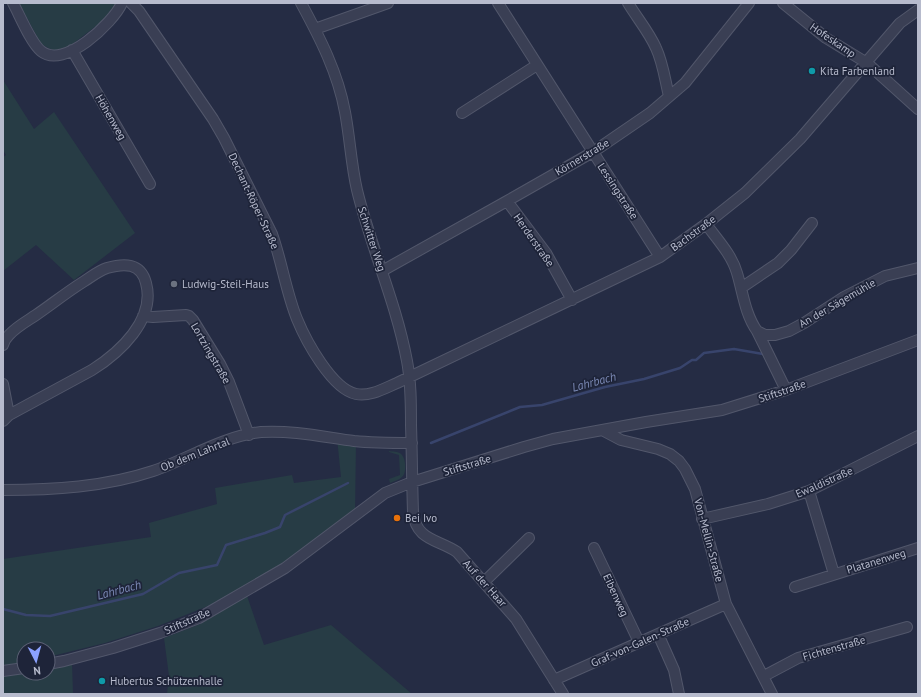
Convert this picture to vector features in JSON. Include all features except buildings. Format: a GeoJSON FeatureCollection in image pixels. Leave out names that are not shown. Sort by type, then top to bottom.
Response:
{"type":"FeatureCollection","features":[{"type":"Feature","properties":{"kind":"street"},"geometry":{"type":"LineString","coordinates":[[13,3],[34,43],[42,52],[55,56],[72,50],[104,28],[120,8],[122,3]]}},
{"type":"Feature","properties":{"kind":"street","name":"Dechant-Röper-Straße"},"geometry":{"type":"LineString","coordinates":[[131,3],[139,11],[213,119],[224,138],[272,234],[297,319],[303,332],[330,376],[345,390],[355,394],[364,395],[410,377]]}},
{"type":"Feature","properties":{"kind":"street","name":"Schwitter Weg"},"geometry":{"type":"LineString","coordinates":[[301,3],[315,29],[336,77],[345,112],[357,190],[393,304],[407,360],[410,377],[412,482]]}},
{"type":"Feature","properties":{"kind":"street"},"geometry":{"type":"LineString","coordinates":[[315,29],[388,3]]}},
{"type":"Feature","properties":{"kind":"street","name":"Lessingstraße"},"geometry":{"type":"LineString","coordinates":[[498,3],[660,257]]}},
{"type":"Feature","properties":{"kind":"street"},"geometry":{"type":"LineString","coordinates":[[628,3],[656,49],[661,62],[669,96]]}},
{"type":"Feature","properties":{"kind":"street","name":"Körnerstraße"},"geometry":{"type":"LineString","coordinates":[[382,270],[593,152],[650,113],[685,83],[749,3]]}},
{"type":"Feature","properties":{"kind":"street","name":"Hofeskamp"},"geometry":{"type":"LineString","coordinates":[[783,3],[826,38],[867,63],[918,109]]}},
{"type":"Feature","properties":{"kind":"street","name":"Bachstraße"},"geometry":{"type":"LineString","coordinates":[[410,377],[660,257],[706,224],[745,193],[800,139],[900,23],[918,10]]}},
{"type":"Feature","properties":{"kind":"street","name":"Höhenweg"},"geometry":{"type":"LineString","coordinates":[[72,50],[150,184]]}},
{"type":"Feature","properties":{"kind":"street"},"geometry":{"type":"LineString","coordinates":[[462,113],[537,65]]}},
{"type":"Feature","properties":{"kind":"street","name":"Herderstraße"},"geometry":{"type":"LineString","coordinates":[[507,201],[546,252],[572,300]]}},
{"type":"Feature","properties":{"kind":"street"},"geometry":{"type":"LineString","coordinates":[[741,288],[778,263],[792,250],[812,223]]}},
{"type":"Feature","properties":{"kind":"street"},"geometry":{"type":"LineString","coordinates":[[706,224],[732,262],[737,273],[752,324],[786,390]]}},
{"type":"Feature","properties":{"kind":"street"},"geometry":{"type":"LineString","coordinates":[[3,345],[10,334],[99,272],[114,266],[130,266],[141,272],[145,277],[147,285],[147,305],[143,316],[136,330],[127,341],[102,363],[6,418],[3,384]]}},
{"type":"Feature","properties":{"kind":"street","name":"An der Sägemühle"},"geometry":{"type":"LineString","coordinates":[[757,332],[765,335],[789,331],[844,297],[885,276],[918,268]]}},
{"type":"Feature","properties":{"kind":"street","name":"Lortzingstraße"},"geometry":{"type":"LineString","coordinates":[[143,316],[190,316],[220,364],[229,382],[248,434]]}},
{"type":"Feature","properties":{"kind":"street","name":"Stiftstraße"},"geometry":{"type":"LineString","coordinates":[[56,662],[113,648],[160,633],[199,618],[285,568],[384,494],[412,482],[537,443],[646,422],[722,410],[786,390],[918,340]]}},
{"type":"Feature","properties":{"kind":"street","name":"Von-Mellin-Straße"},"geometry":{"type":"LineString","coordinates":[[604,431],[621,440],[658,449],[670,454],[679,461],[690,476],[695,489],[726,604],[772,694]]}},
{"type":"Feature","properties":{"kind":"street","name":"Ob dem Lahrtal"},"geometry":{"type":"LineString","coordinates":[[6,490],[72,488],[123,479],[153,471],[190,457],[226,440],[261,432],[287,432],[356,441],[412,443]]}},
{"type":"Feature","properties":{"kind":"street","name":"Ewaldistraße"},"geometry":{"type":"LineString","coordinates":[[702,519],[768,504],[809,491],[918,436]]}},
{"type":"Feature","properties":{"kind":"street","name":"Auf der Haar"},"geometry":{"type":"LineString","coordinates":[[412,482],[414,519],[418,529],[426,537],[457,552],[484,582],[516,619],[563,694]]}},
{"type":"Feature","properties":{"kind":"street"},"geometry":{"type":"LineString","coordinates":[[3,499],[6,490]]}},
{"type":"Feature","properties":{"kind":"street","name":"Platanenweg"},"geometry":{"type":"LineString","coordinates":[[809,491],[834,574]]}},
{"type":"Feature","properties":{"kind":"street"},"geometry":{"type":"LineString","coordinates":[[484,582],[529,538]]}},
{"type":"Feature","properties":{"kind":"street","name":"Eibenweg"},"geometry":{"type":"LineString","coordinates":[[594,548],[639,642]]}},
{"type":"Feature","properties":{"kind":"street","name":"Platanenweg"},"geometry":{"type":"LineString","coordinates":[[795,587],[918,548]]}},
{"type":"Feature","properties":{"kind":"street","name":"Graf-von-Galen-Straße"},"geometry":{"type":"LineString","coordinates":[[554,680],[726,604]]}},
{"type":"Feature","properties":{"kind":"street","name":"Fichtenstraße"},"geometry":{"type":"LineString","coordinates":[[764,676],[798,658],[907,626]]}},
{"type":"Feature","properties":{"kind":"street"},"geometry":{"type":"LineString","coordinates":[[658,634],[674,670],[679,694]]}},
{"type":"Feature","properties":{"kind":"street"},"geometry":{"type":"LineString","coordinates":[[3,672],[16,670]]}},
{"type":"Feature","properties":{"kind":"shaded area"},"geometry":{"type":"Polygon","coordinates":[[[19,3],[117,3],[100,23],[70,46],[56,52],[41,44],[19,3]]]}},
{"type":"Feature","properties":{"kind":"shaded area"},"geometry":{"type":"Polygon","coordinates":[[[3,80],[34,129],[54,112],[135,233],[74,280],[36,245],[3,271],[3,157],[6,155],[3,150],[3,80]]]}},
{"type":"Feature","properties":{"kind":"shaded area"},"geometry":{"type":"Polygon","coordinates":[[[337,438],[356,441],[355,515],[248,590],[158,626],[105,643],[56,655],[56,641],[16,641],[16,664],[3,666],[3,559],[151,537],[149,523],[217,504],[215,488],[292,475],[294,483],[341,477],[337,438]]]}},
{"type":"Feature","properties":{"kind":"shaded area"},"geometry":{"type":"Polygon","coordinates":[[[389,451],[400,453],[403,456],[405,466],[404,475],[398,480],[390,483],[389,479],[400,475],[399,455],[389,451]]]}},
{"type":"Feature","properties":{"kind":"shaded area"},"geometry":{"type":"Polygon","coordinates":[[[247,596],[264,645],[331,625],[412,694],[167,694],[169,676],[164,638],[200,624],[247,596]]]}},
{"type":"Feature","properties":{"kind":"shaded area"},"geometry":{"type":"Polygon","coordinates":[[[72,664],[73,694],[3,694],[3,677],[16,675],[16,681],[56,681],[56,667],[72,664]]]}},
{"type":"Feature","properties":{"kind":"waterway","name":"Lahrbach"},"geometry":{"type":"LineString","coordinates":[[431,443],[520,407],[542,405],[605,387],[644,379],[680,368],[692,360],[696,360],[704,353],[734,349],[763,354]]}},
{"type":"Feature","properties":{"kind":"waterway","name":"Lahrbach"},"geometry":{"type":"LineString","coordinates":[[3,609],[26,615],[50,616],[143,594],[179,573],[217,565],[226,545],[280,527],[285,515],[348,483]]}},
{"type":"Feature","properties":{"kind":"place","name":"Kita Farbenland"},"geometry":{"type":"Point","coordinates":[812,71]}},
{"type":"Feature","properties":{"kind":"place","name":"Ludwig-Steil-Haus"},"geometry":{"type":"Point","coordinates":[174,284]}},
{"type":"Feature","properties":{"kind":"place","name":"Bei Ivo"},"geometry":{"type":"Point","coordinates":[397,518]}},
{"type":"Feature","properties":{"kind":"place","name":"Hubertus Schützenhalle"},"geometry":{"type":"Point","coordinates":[102,681]}}]}
